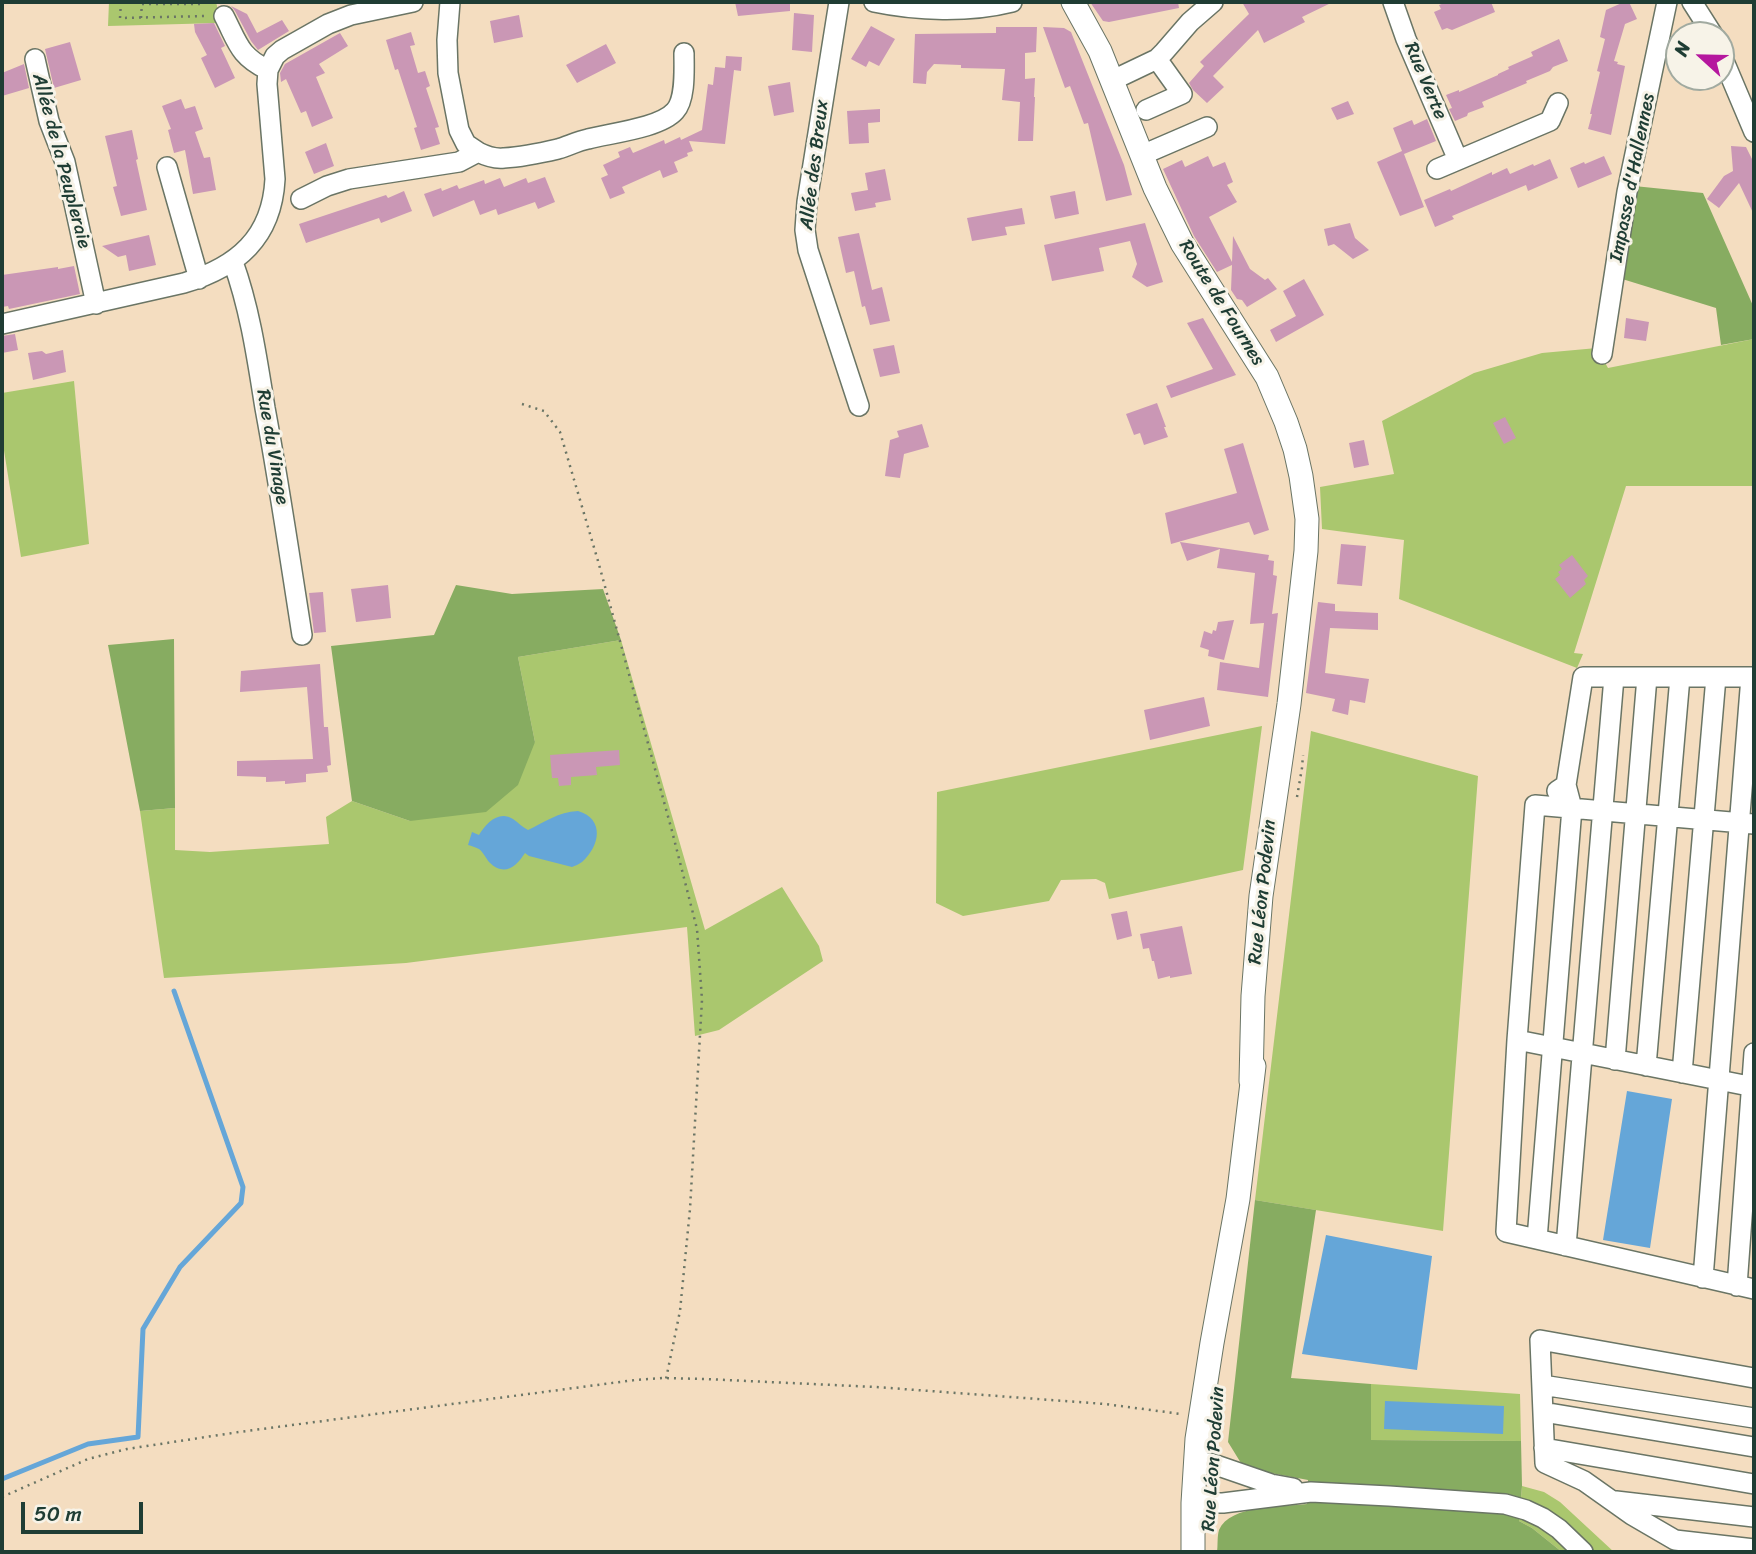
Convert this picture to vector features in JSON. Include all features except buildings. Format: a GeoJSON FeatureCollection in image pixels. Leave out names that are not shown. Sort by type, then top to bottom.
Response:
{"type":"FeatureCollection","features":[{"type":"Feature","properties":{"kind":"main road","name":"Route de Fournes"},"geometry":{"type":"LineString","coordinates":[[1073,2],[1095,40],[1155,188],[1182,243],[1261,366],[1286,422],[1299,467],[1307,519],[1299,619]]}},
{"type":"Feature","properties":{"kind":"main road","name":"Rue Léon Podevin"},"geometry":{"type":"LineString","coordinates":[[1193,1552],[1201,1503],[1203,1464],[1232,1279],[1251,1081],[1266,980],[1289,704],[1299,619]]}},
{"type":"Feature","properties":{"kind":"main road","name":"Rue Léon Podevin"},"geometry":{"type":"LineString","coordinates":[[1203,1464],[1200,1417],[1238,1199]]}},
{"type":"Feature","properties":{"kind":"main road","name":"Rue Léon Podevin"},"geometry":{"type":"LineString","coordinates":[[1201,1503],[1208,1552]]}},
{"type":"Feature","properties":{"kind":"street"},"geometry":{"type":"LineString","coordinates":[[2,324],[199,279],[233,262],[256,237],[267,216],[274,191],[267,83],[271,63],[282,50],[352,8],[413,2]]}},
{"type":"Feature","properties":{"kind":"street"},"geometry":{"type":"LineString","coordinates":[[450,2],[447,40],[449,73],[459,130],[466,144],[491,157],[503,158],[545,151],[630,130],[669,116],[680,103],[684,53]]}},
{"type":"Feature","properties":{"kind":"street","name":"Allée des Breux"},"geometry":{"type":"LineString","coordinates":[[839,2],[807,202],[805,230],[811,261],[859,406]]}},
{"type":"Feature","properties":{"kind":"street"},"geometry":{"type":"LineString","coordinates":[[873,2],[955,9],[1012,2]]}},
{"type":"Feature","properties":{"kind":"street"},"geometry":{"type":"LineString","coordinates":[[1112,80],[1157,59],[1190,22],[1213,2]]}},
{"type":"Feature","properties":{"kind":"street","name":"Impasse d'Hallennes"},"geometry":{"type":"LineString","coordinates":[[1602,354],[1629,181],[1667,2]]}},
{"type":"Feature","properties":{"kind":"street"},"geometry":{"type":"LineString","coordinates":[[1692,2],[1704,21]]}},
{"type":"Feature","properties":{"kind":"street","name":"Rue Verte"},"geometry":{"type":"LineString","coordinates":[[1395,3],[1406,39],[1458,160]]}},
{"type":"Feature","properties":{"kind":"street"},"geometry":{"type":"LineString","coordinates":[[224,16],[244,54],[268,70]]}},
{"type":"Feature","properties":{"kind":"street","name":"Allée de la Peupleraie"},"geometry":{"type":"LineString","coordinates":[[35,59],[49,121],[65,162],[96,304]]}},
{"type":"Feature","properties":{"kind":"street"},"geometry":{"type":"LineString","coordinates":[[1146,110],[1182,94],[1157,59]]}},
{"type":"Feature","properties":{"kind":"street"},"geometry":{"type":"LineString","coordinates":[[1735,87],[1754,132]]}},
{"type":"Feature","properties":{"kind":"street"},"geometry":{"type":"LineString","coordinates":[[1437,169],[1550,121],[1558,103]]}},
{"type":"Feature","properties":{"kind":"street"},"geometry":{"type":"LineString","coordinates":[[1142,155],[1207,127]]}},
{"type":"Feature","properties":{"kind":"street"},"geometry":{"type":"LineString","coordinates":[[301,199],[337,182],[459,162],[478,152]]}},
{"type":"Feature","properties":{"kind":"street"},"geometry":{"type":"LineString","coordinates":[[167,167],[199,279]]}},
{"type":"Feature","properties":{"kind":"street","name":"Rue du Vinage"},"geometry":{"type":"LineString","coordinates":[[233,262],[248,312],[279,484],[302,635]]}},
{"type":"Feature","properties":{"kind":"street"},"geometry":{"type":"LineString","coordinates":[[1537,1239],[1572,808],[1566,785],[1583,677],[1753,677],[1747,823],[1719,1080],[1703,1278]]}},
{"type":"Feature","properties":{"kind":"street"},"geometry":{"type":"LineString","coordinates":[[1566,1246],[1615,677]]}},
{"type":"Feature","properties":{"kind":"street"},"geometry":{"type":"LineString","coordinates":[[1615,1060],[1647,677]]}},
{"type":"Feature","properties":{"kind":"street"},"geometry":{"type":"LineString","coordinates":[[1646,1066],[1680,677]]}},
{"type":"Feature","properties":{"kind":"street"},"geometry":{"type":"LineString","coordinates":[[1682,1073],[1716,677]]}},
{"type":"Feature","properties":{"kind":"street"},"geometry":{"type":"LineString","coordinates":[[1535,806],[1566,785]]}},
{"type":"Feature","properties":{"kind":"street"},"geometry":{"type":"LineString","coordinates":[[1535,806],[1747,823]]}},
{"type":"Feature","properties":{"kind":"street"},"geometry":{"type":"LineString","coordinates":[[1535,806],[1506,1232],[1746,1287],[1754,1053]]}},
{"type":"Feature","properties":{"kind":"street"},"geometry":{"type":"LineString","coordinates":[[1517,1040],[1753,1087]]}},
{"type":"Feature","properties":{"kind":"street"},"geometry":{"type":"LineString","coordinates":[[1754,1378],[1540,1340],[1545,1463],[1584,1482],[1632,1516],[1675,1540],[1754,1549]]}},
{"type":"Feature","properties":{"kind":"street"},"geometry":{"type":"LineString","coordinates":[[1542,1385],[1754,1418]]}},
{"type":"Feature","properties":{"kind":"street"},"geometry":{"type":"LineString","coordinates":[[1543,1412],[1754,1447]]}},
{"type":"Feature","properties":{"kind":"street"},"geometry":{"type":"LineString","coordinates":[[1544,1448],[1754,1484]]}},
{"type":"Feature","properties":{"kind":"street"},"geometry":{"type":"LineString","coordinates":[[1203,1464],[1271,1484],[1311,1492],[1505,1504],[1543,1518],[1583,1552]]}},
{"type":"Feature","properties":{"kind":"street"},"geometry":{"type":"LineString","coordinates":[[1201,1503],[1311,1492]]}},
{"type":"Feature","properties":{"kind":"street"},"geometry":{"type":"LineString","coordinates":[[1611,1501],[1754,1517]]}},
{"type":"Feature","properties":{"kind":"path"},"geometry":{"type":"LineString","coordinates":[[121,2],[120,18],[224,16]]}},
{"type":"Feature","properties":{"kind":"path"},"geometry":{"type":"LineString","coordinates":[[141,18],[142,3],[203,5],[204,2]]}},
{"type":"Feature","properties":{"kind":"path"},"geometry":{"type":"LineString","coordinates":[[522,404],[544,411],[560,432],[613,615],[697,929],[702,1000],[690,1209],[680,1311],[666,1378]]}},
{"type":"Feature","properties":{"kind":"path"},"geometry":{"type":"LineString","coordinates":[[2,1497],[88,1459],[127,1449],[635,1380],[705,1379],[876,1387],[1105,1404],[1200,1417]]}},
{"type":"Feature","properties":{"kind":"green space"},"geometry":{"type":"Polygon","coordinates":[[[109,2],[216,2],[219,23],[108,26],[109,2]]]}},
{"type":"Feature","properties":{"kind":"green space"},"geometry":{"type":"Polygon","coordinates":[[[1634,186],[1703,193],[1754,308],[1754,339],[1721,345],[1716,308],[1619,278],[1634,186]]]}},
{"type":"Feature","properties":{"kind":"green space"},"geometry":{"type":"Polygon","coordinates":[[[1754,339],[1754,486],[1626,486],[1574,653],[1583,654],[1577,668],[1399,599],[1404,540],[1322,529],[1320,487],[1394,474],[1382,421],[1474,373],[1542,353],[1597,348],[1608,368],[1754,339]]]}},
{"type":"Feature","properties":{"kind":"green space"},"geometry":{"type":"Polygon","coordinates":[[[74,381],[89,544],[21,557],[2,438],[2,393],[74,381]]]}},
{"type":"Feature","properties":{"kind":"green space"},"geometry":{"type":"Polygon","coordinates":[[[456,585],[512,594],[603,589],[621,640],[518,657],[535,742],[518,785],[486,812],[410,821],[352,801],[331,646],[434,635],[456,585]]]}},
{"type":"Feature","properties":{"kind":"green space"},"geometry":{"type":"Polygon","coordinates":[[[174,639],[175,808],[140,811],[108,645],[174,639]]]}},
{"type":"Feature","properties":{"kind":"green space"},"geometry":{"type":"Polygon","coordinates":[[[621,640],[705,930],[782,887],[819,946],[823,961],[719,1030],[695,1036],[687,927],[406,963],[164,978],[140,811],[175,808],[175,850],[210,852],[329,844],[326,817],[352,801],[410,821],[535,742],[518,657],[621,640]]]}},
{"type":"Feature","properties":{"kind":"green space"},"geometry":{"type":"Polygon","coordinates":[[[1262,726],[1243,870],[1109,899],[1105,883],[1096,879],[1061,880],[1049,901],[963,916],[936,903],[937,792],[1262,726]]]}},
{"type":"Feature","properties":{"kind":"green space"},"geometry":{"type":"Polygon","coordinates":[[[1311,731],[1478,776],[1443,1231],[1255,1200],[1311,731]]]}},
{"type":"Feature","properties":{"kind":"green space"},"geometry":{"type":"Polygon","coordinates":[[[1255,1200],[1316,1210],[1291,1378],[1371,1384],[1371,1440],[1521,1441],[1522,1486],[1519,1521],[1562,1552],[1217,1552],[1219,1530],[1234,1515],[1258,1508],[1307,1504],[1308,1480],[1244,1468],[1228,1442],[1255,1200]]]}},
{"type":"Feature","properties":{"kind":"green space"},"geometry":{"type":"Polygon","coordinates":[[[1371,1384],[1520,1394],[1521,1441],[1371,1440],[1371,1384]]]}},
{"type":"Feature","properties":{"kind":"green space"},"geometry":{"type":"Polygon","coordinates":[[[1522,1486],[1544,1492],[1560,1502],[1614,1552],[1562,1552],[1519,1521],[1522,1486]]]}},
{"type":"Feature","properties":{"kind":"water"},"geometry":{"type":"Polygon","coordinates":[[[578,811],[593,820],[597,834],[588,856],[572,867],[525,853],[514,866],[500,869],[489,862],[479,849],[468,845],[472,832],[479,835],[489,822],[498,817],[513,819],[528,830],[558,815],[578,811]]]}},
{"type":"Feature","properties":{"kind":"water"},"geometry":{"type":"Polygon","coordinates":[[[1627,1091],[1672,1099],[1650,1248],[1603,1240],[1627,1091]]]}},
{"type":"Feature","properties":{"kind":"water"},"geometry":{"type":"Polygon","coordinates":[[[1326,1235],[1432,1256],[1417,1370],[1302,1354],[1326,1235]]]}},
{"type":"Feature","properties":{"kind":"water"},"geometry":{"type":"Polygon","coordinates":[[[1385,1401],[1504,1406],[1503,1434],[1384,1429],[1385,1401]]]}},
{"type":"Feature","properties":{"kind":"waterway"},"geometry":{"type":"LineString","coordinates":[[2,1479],[88,1444],[138,1437],[143,1329],[180,1267],[241,1203],[243,1187],[174,991]]}}]}
